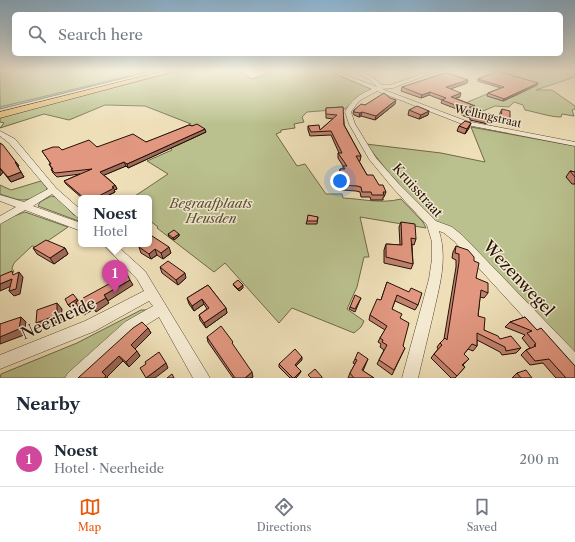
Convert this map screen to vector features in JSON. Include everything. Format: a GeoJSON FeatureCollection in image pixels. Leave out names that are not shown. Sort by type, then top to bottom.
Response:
{"type":"FeatureCollection","features":[{"type":"Feature","properties":{"kind":"highway"},"geometry":{"type":"LineString","coordinates":[[0,111],[89,89]]}},
{"type":"Feature","properties":{"kind":"highway"},"geometry":{"type":"LineString","coordinates":[[0,115],[102,89]]}},
{"type":"Feature","properties":{"kind":"street","name":"Kruisstraat"},"geometry":{"type":"LineString","coordinates":[[377,89],[352,105],[348,112],[352,123],[381,170],[432,224],[437,242],[438,258],[432,295],[410,378]]}},
{"type":"Feature","properties":{"kind":"street","name":"Wellingstraat"},"geometry":{"type":"LineString","coordinates":[[380,89],[464,123],[575,144]]}},
{"type":"Feature","properties":{"kind":"street"},"geometry":{"type":"LineString","coordinates":[[0,134],[12,141],[53,190],[78,212]]}},
{"type":"Feature","properties":{"kind":"street"},"geometry":{"type":"LineString","coordinates":[[0,220],[53,190]]}},
{"type":"Feature","properties":{"kind":"street"},"geometry":{"type":"LineString","coordinates":[[0,198],[78,226]]}},
{"type":"Feature","properties":{"kind":"street","name":"Wezenwegel"},"geometry":{"type":"LineString","coordinates":[[432,224],[448,230],[458,238],[575,363]]}},
{"type":"Feature","properties":{"kind":"street"},"geometry":{"type":"LineString","coordinates":[[111,247],[138,271],[202,378]]}},
{"type":"Feature","properties":{"kind":"street","name":"Neerheide"},"geometry":{"type":"LineString","coordinates":[[0,362],[90,326],[152,293]]}},
{"type":"Feature","properties":{"kind":"street"},"geometry":{"type":"LineString","coordinates":[[73,378],[130,326],[160,309]]}},
{"type":"Feature","properties":{"kind":"green space"},"geometry":{"type":"Polygon","coordinates":[[[0,89],[82,89],[0,109],[0,89]]]}},
{"type":"Feature","properties":{"kind":"green space","name":"Begraafplaats Heusden"},"geometry":{"type":"Polygon","coordinates":[[[110,89],[370,89],[345,109],[307,112],[302,117],[304,122],[294,124],[295,128],[281,130],[281,132],[276,134],[297,166],[305,164],[326,194],[342,194],[343,198],[372,201],[401,199],[423,222],[426,228],[360,217],[369,257],[364,257],[357,287],[347,309],[364,321],[361,327],[354,333],[292,308],[279,323],[225,263],[214,272],[157,228],[158,227],[152,222],[152,195],[136,195],[168,174],[147,161],[202,134],[190,127],[145,143],[191,124],[145,106],[105,105],[69,120],[44,114],[0,128],[4,123],[0,122],[0,117],[110,89]]]}},
{"type":"Feature","properties":{"kind":"green space"},"geometry":{"type":"Polygon","coordinates":[[[529,89],[552,90],[575,106],[575,109],[572,110],[574,116],[562,114],[561,117],[557,117],[525,110],[523,105],[514,102],[509,107],[495,106],[483,111],[463,104],[494,91],[513,97],[529,89]]]}},
{"type":"Feature","properties":{"kind":"green space"},"geometry":{"type":"Polygon","coordinates":[[[471,127],[575,146],[575,369],[491,276],[435,223],[389,173],[366,144],[441,153],[485,162],[471,127]]]}},
{"type":"Feature","properties":{"kind":"green space"},"geometry":{"type":"Polygon","coordinates":[[[41,181],[47,188],[46,191],[33,198],[19,200],[0,194],[0,185],[11,190],[41,181]]]}},
{"type":"Feature","properties":{"kind":"green space"},"geometry":{"type":"Polygon","coordinates":[[[51,196],[56,197],[74,215],[78,216],[78,221],[38,206],[40,202],[51,196]]]}},
{"type":"Feature","properties":{"kind":"green space"},"geometry":{"type":"Polygon","coordinates":[[[25,212],[68,227],[39,247],[32,246],[14,263],[12,268],[14,272],[0,278],[0,221],[25,212]]]}},
{"type":"Feature","properties":{"kind":"green space"},"geometry":{"type":"Polygon","coordinates":[[[141,310],[147,310],[69,378],[0,378],[1,374],[77,343],[141,310]]]}},
{"type":"Feature","properties":{"kind":"building"},"geometry":{"type":"Polygon","coordinates":[[[406,89],[450,89],[461,93],[451,97],[475,106],[464,108],[494,115],[490,120],[471,116],[473,115],[462,111],[463,108],[442,100],[446,98],[430,92],[422,95],[406,89]]]}},
{"type":"Feature","properties":{"kind":"building"},"geometry":{"type":"Polygon","coordinates":[[[500,89],[526,89],[504,99],[488,93],[500,89]]]}},
{"type":"Feature","properties":{"kind":"building"},"geometry":{"type":"Polygon","coordinates":[[[384,93],[390,98],[396,100],[376,116],[362,112],[354,112],[354,110],[361,104],[365,105],[384,93]]]}},
{"type":"Feature","properties":{"kind":"building"},"geometry":{"type":"Polygon","coordinates":[[[417,106],[429,111],[421,115],[409,110],[417,106]]]}},
{"type":"Feature","properties":{"kind":"building"},"geometry":{"type":"Polygon","coordinates":[[[343,107],[344,125],[361,156],[356,156],[367,175],[373,175],[379,185],[383,185],[386,192],[383,192],[384,195],[372,195],[371,192],[362,192],[361,187],[342,185],[340,169],[345,169],[343,166],[347,166],[338,153],[342,153],[331,131],[311,132],[308,126],[319,125],[320,130],[337,115],[326,114],[326,108],[343,107]]]}},
{"type":"Feature","properties":{"kind":"building"},"geometry":{"type":"Polygon","coordinates":[[[502,109],[510,111],[510,120],[501,118],[502,109]]]}},
{"type":"Feature","properties":{"kind":"building"},"geometry":{"type":"Polygon","coordinates":[[[465,121],[471,123],[467,129],[459,126],[465,121]]]}},
{"type":"Feature","properties":{"kind":"building"},"geometry":{"type":"Polygon","coordinates":[[[197,124],[205,129],[127,164],[124,162],[100,172],[115,185],[112,187],[114,188],[101,195],[80,195],[64,181],[92,169],[55,173],[51,169],[53,169],[49,164],[51,164],[42,151],[53,147],[59,147],[62,150],[89,140],[97,147],[133,134],[146,142],[189,125],[192,126],[197,124]]]}},
{"type":"Feature","properties":{"kind":"building"},"geometry":{"type":"Polygon","coordinates":[[[0,143],[16,162],[21,172],[8,177],[0,168],[0,143]]]}},
{"type":"Feature","properties":{"kind":"building"},"geometry":{"type":"Polygon","coordinates":[[[570,171],[575,172],[575,177],[570,171]]]}},
{"type":"Feature","properties":{"kind":"building"},"geometry":{"type":"Polygon","coordinates":[[[308,215],[318,217],[317,221],[307,221],[308,215]]]}},
{"type":"Feature","properties":{"kind":"building"},"geometry":{"type":"Polygon","coordinates":[[[401,222],[415,224],[416,239],[411,238],[413,264],[386,257],[386,244],[402,245],[401,222]]]}},
{"type":"Feature","properties":{"kind":"building"},"geometry":{"type":"Polygon","coordinates":[[[174,230],[179,234],[173,238],[168,234],[174,230]]]}},
{"type":"Feature","properties":{"kind":"building"},"geometry":{"type":"Polygon","coordinates":[[[152,236],[169,247],[161,253],[155,249],[149,254],[139,247],[152,247],[152,236]]]}},
{"type":"Feature","properties":{"kind":"building"},"geometry":{"type":"Polygon","coordinates":[[[46,240],[65,248],[50,258],[33,248],[46,240]]]}},
{"type":"Feature","properties":{"kind":"building"},"geometry":{"type":"Polygon","coordinates":[[[456,246],[468,250],[474,257],[474,261],[479,263],[476,278],[488,283],[488,293],[481,290],[478,316],[485,318],[484,330],[498,336],[500,339],[511,336],[521,348],[506,351],[505,347],[477,333],[477,346],[472,344],[464,354],[469,359],[462,365],[465,367],[457,376],[434,354],[442,345],[440,343],[445,338],[447,340],[459,262],[459,254],[455,253],[456,246]]]}},
{"type":"Feature","properties":{"kind":"building"},"geometry":{"type":"Polygon","coordinates":[[[168,261],[185,273],[176,280],[160,267],[168,261]]]}},
{"type":"Feature","properties":{"kind":"building"},"geometry":{"type":"Polygon","coordinates":[[[12,271],[13,275],[19,272],[16,289],[9,291],[12,279],[0,284],[0,276],[12,271]]]}},
{"type":"Feature","properties":{"kind":"building"},"geometry":{"type":"Polygon","coordinates":[[[127,274],[130,280],[104,295],[106,298],[92,306],[90,303],[79,310],[76,302],[127,274]]]}},
{"type":"Feature","properties":{"kind":"building"},"geometry":{"type":"Polygon","coordinates":[[[238,280],[243,285],[238,289],[233,284],[238,280]]]}},
{"type":"Feature","properties":{"kind":"building"},"geometry":{"type":"Polygon","coordinates":[[[387,282],[409,292],[411,288],[422,293],[418,305],[397,295],[392,309],[402,314],[400,318],[409,323],[403,346],[405,348],[394,370],[379,360],[387,345],[382,342],[383,340],[380,338],[387,326],[370,315],[377,299],[381,300],[387,282]]]}},
{"type":"Feature","properties":{"kind":"building"},"geometry":{"type":"Polygon","coordinates":[[[208,285],[226,308],[204,323],[199,315],[209,308],[202,299],[192,306],[187,298],[208,285]]]}},
{"type":"Feature","properties":{"kind":"building"},"geometry":{"type":"Polygon","coordinates":[[[73,294],[77,299],[68,305],[65,299],[73,294]]]}},
{"type":"Feature","properties":{"kind":"building"},"geometry":{"type":"Polygon","coordinates":[[[355,295],[361,298],[355,309],[350,307],[355,295]]]}},
{"type":"Feature","properties":{"kind":"building"},"geometry":{"type":"Polygon","coordinates":[[[57,303],[57,315],[36,323],[37,310],[57,303]]]}},
{"type":"Feature","properties":{"kind":"building"},"geometry":{"type":"Polygon","coordinates":[[[21,317],[19,329],[0,337],[0,324],[21,317]]]}},
{"type":"Feature","properties":{"kind":"building"},"geometry":{"type":"Polygon","coordinates":[[[525,317],[537,330],[541,328],[575,366],[575,378],[566,378],[549,359],[535,361],[526,350],[536,346],[527,333],[532,331],[510,322],[525,317]]]}},
{"type":"Feature","properties":{"kind":"building"},"geometry":{"type":"Polygon","coordinates":[[[142,322],[148,328],[131,345],[137,351],[126,362],[119,356],[102,372],[106,376],[104,378],[78,378],[133,328],[142,322]]]}},
{"type":"Feature","properties":{"kind":"building"},"geometry":{"type":"Polygon","coordinates":[[[221,326],[252,372],[245,378],[235,378],[207,337],[221,326]]]}},
{"type":"Feature","properties":{"kind":"building"},"geometry":{"type":"Polygon","coordinates":[[[295,349],[302,357],[295,365],[301,371],[293,378],[279,364],[295,349]]]}},
{"type":"Feature","properties":{"kind":"building"},"geometry":{"type":"Polygon","coordinates":[[[159,352],[166,363],[146,378],[140,368],[146,364],[145,362],[159,352]]]}},
{"type":"Feature","properties":{"kind":"building"},"geometry":{"type":"Polygon","coordinates":[[[358,352],[368,359],[362,370],[374,378],[354,378],[350,373],[357,360],[355,359],[358,352]]]}},
{"type":"Feature","properties":{"kind":"building"},"geometry":{"type":"Polygon","coordinates":[[[315,369],[322,378],[311,378],[308,375],[315,369]]]}},
{"type":"Feature","properties":{"kind":"building"},"geometry":{"type":"Polygon","coordinates":[[[526,370],[532,378],[521,378],[517,373],[526,370]]]}},
{"type":"Feature","properties":{"kind":"building"},"geometry":{"type":"Polygon","coordinates":[[[172,374],[174,378],[167,378],[172,374]]]}},
{"type":"Feature","properties":{"kind":"waterway"},"geometry":{"type":"LineString","coordinates":[[0,107],[76,89]]}},
{"type":"Feature","properties":{"kind":"place","name":"Noest"},"geometry":{"type":"Point","coordinates":[115,293]}}]}
